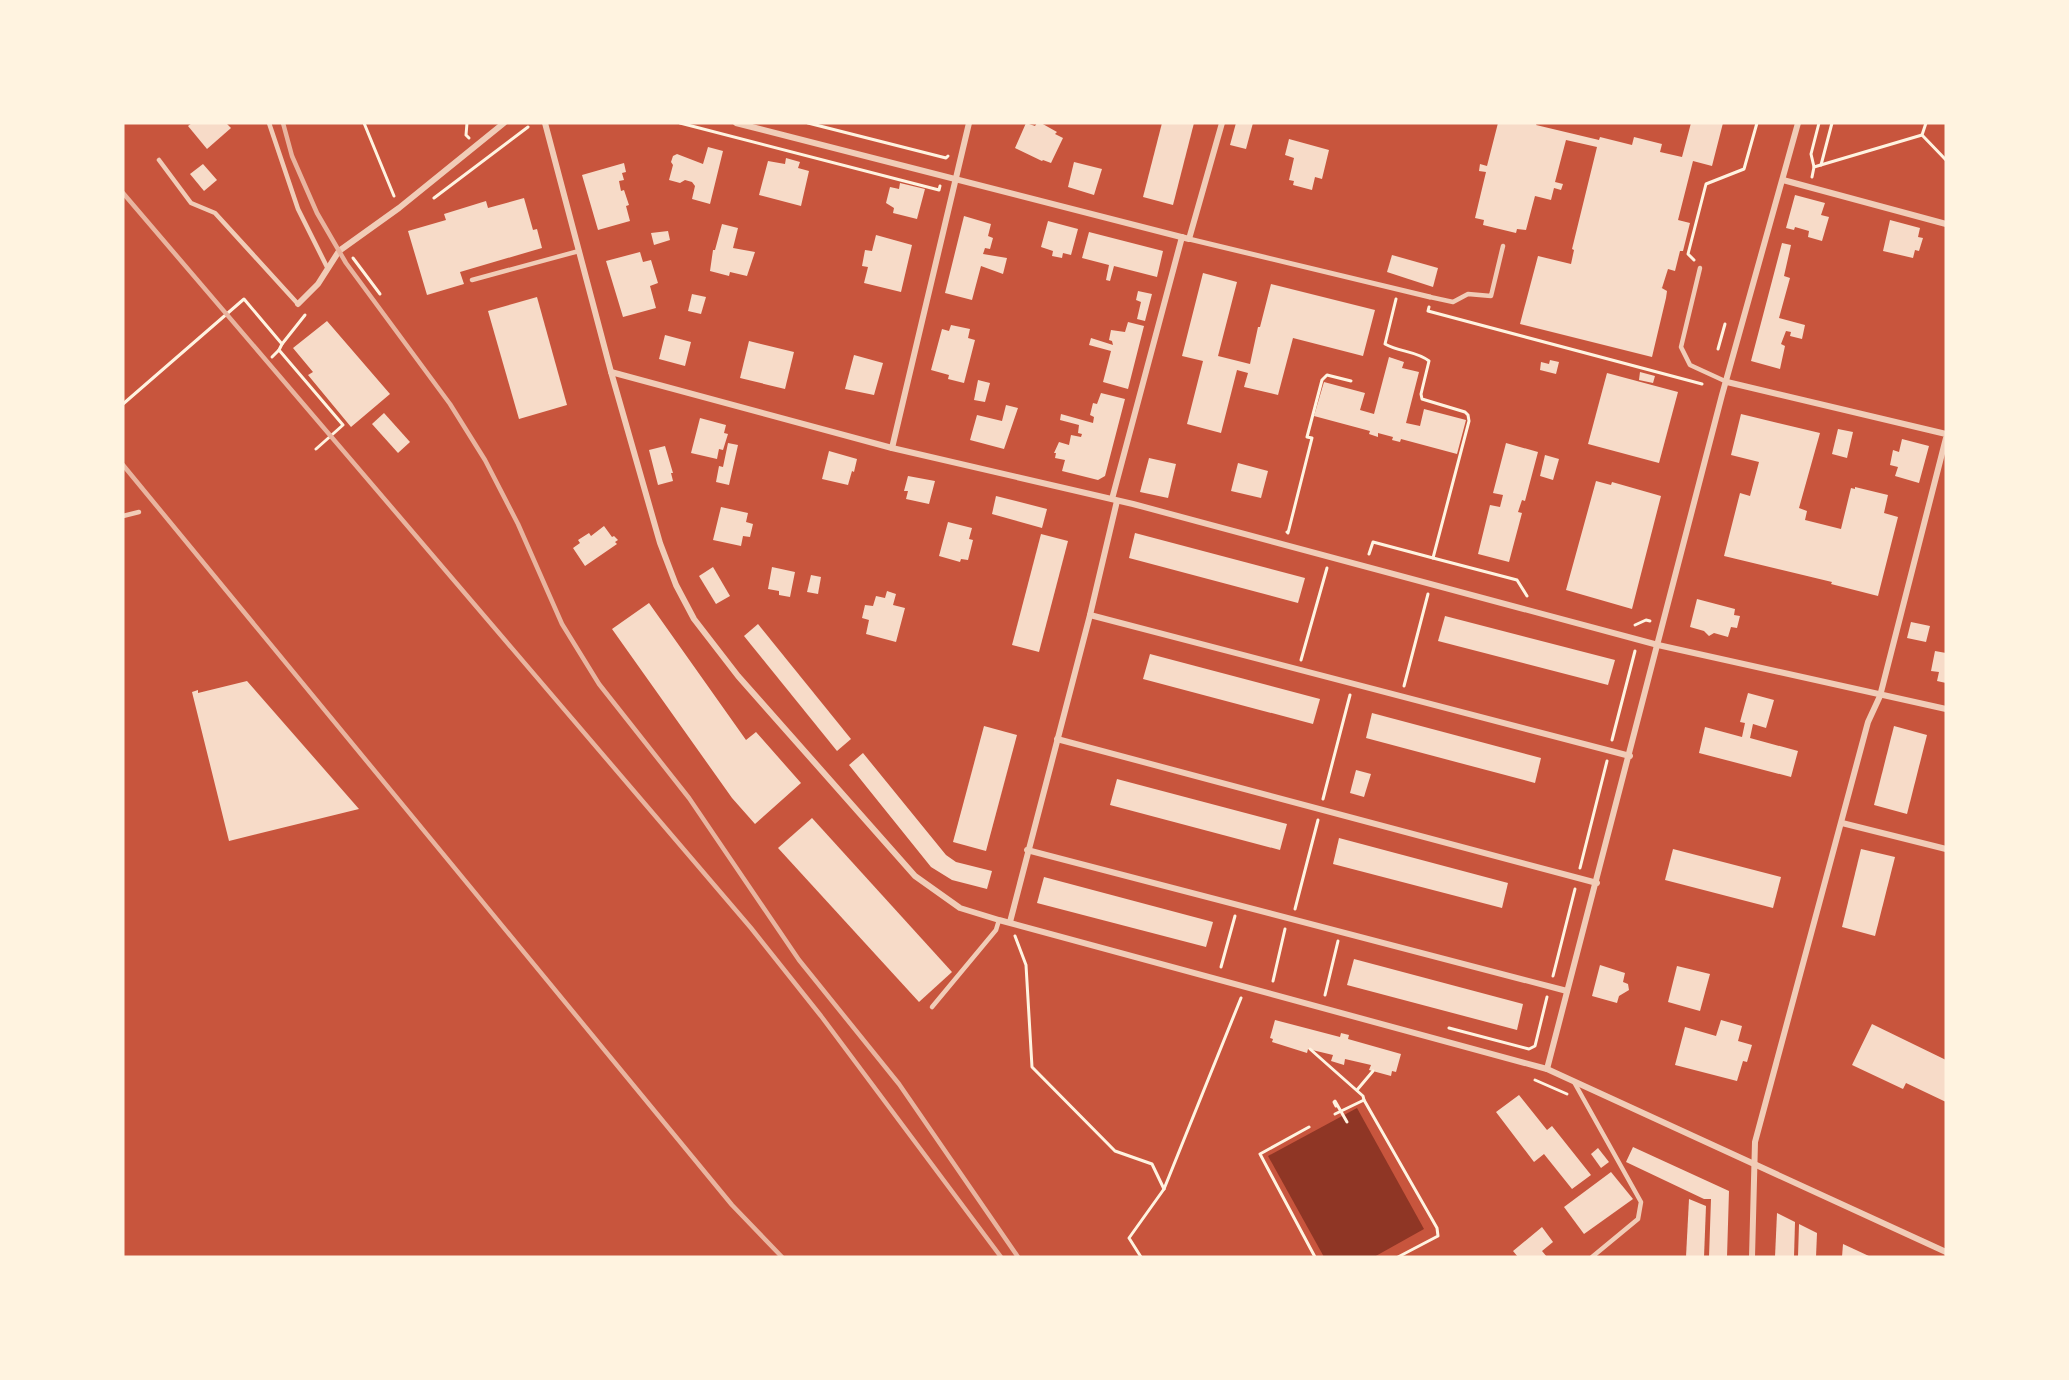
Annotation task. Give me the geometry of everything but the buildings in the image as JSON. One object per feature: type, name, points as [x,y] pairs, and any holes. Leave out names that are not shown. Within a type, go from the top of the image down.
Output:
[{"type":"street","points":[[298,304],[318,284],[339,251],[399,208],[504,123]]},
{"type":"street","points":[[545,123],[611,372],[660,543],[676,585],[694,619],[738,676],[915,876],[960,908],[999,920],[1547,1069],[1754,1166],[1946,1252]]},
{"type":"street","points":[[736,123],[1186,238],[1430,297]]},
{"type":"street","points":[[892,448],[969,123]]},
{"type":"street","points":[[1010,922],[1090,615],[1115,500],[1186,238],[1222,123]]},
{"type":"street","points":[[1547,1069],[1727,381],[1798,123]]},
{"type":"street","points":[[1783,180],[1946,224]]},
{"type":"street","points":[[611,372],[892,448],[1115,500],[1637,640],[1946,709]]},
{"type":"street","points":[[1727,381],[1946,436],[1880,696],[1868,722],[1755,1142],[1752,1257]]},
{"type":"street","points":[[1090,615],[1630,756]]},
{"type":"street","points":[[1056,739],[1597,883]]},
{"type":"street","points":[[1842,823],[1946,849]]},
{"type":"street","points":[[1027,850],[1567,991]]},
{"type":"lane","points":[[269,123],[298,209],[327,267]]},
{"type":"lane","points":[[159,160],[191,203],[215,213],[298,304]]},
{"type":"lane","points":[[1430,297],[1453,303],[1468,294],[1491,296],[1503,246]]},
{"type":"lane","points":[[472,280],[579,250]]},
{"type":"lane","points":[[1700,268],[1682,346],[1690,365],[1727,381]]},
{"type":"lane","points":[[123,516],[139,512]]},
{"type":"lane","points":[[932,1007],[996,930],[999,920]]},
{"type":"lane","points":[[1574,1082],[1641,1202],[1638,1219],[1592,1257]]},
{"type":"path","points":[[364,123],[399,208]]},
{"type":"path","points":[[808,123],[946,158],[949,156]]},
{"type":"path","points":[[1700,268],[1688,254],[1706,184],[1744,169],[1757,123]]},
{"type":"path","points":[[1809,186],[1814,167],[1811,154],[1819,123]]},
{"type":"path","points":[[1821,165],[1832,123]]},
{"type":"path","points":[[1922,135],[1926,123]]},
{"type":"path","points":[[427,203],[528,127]]},
{"type":"path","points":[[1814,167],[1922,135]]},
{"type":"path","points":[[1922,135],[1946,160]]},
{"type":"path","points":[[346,263],[353,258],[380,294]]},
{"type":"path","points":[[1430,297],[1428,311],[1706,386],[1727,381]]},
{"type":"path","points":[[123,404],[244,299],[282,344]]},
{"type":"path","points":[[272,357],[307,312],[298,304]]},
{"type":"path","points":[[1393,309],[1385,344],[1423,356],[1429,361],[1421,394],[1422,399],[1465,412],[1469,421],[1433,558]]},
{"type":"path","points":[[1718,349],[1725,324]]},
{"type":"path","points":[[279,350],[343,425],[316,449]]},
{"type":"path","points":[[1293,515],[1312,438],[1307,437],[1322,380],[1327,375],[1351,381]]},
{"type":"path","points":[[1369,554],[1373,542],[1517,580],[1527,597]]},
{"type":"path","points":[[1298,669],[1330,558]]},
{"type":"path","points":[[1401,696],[1431,585]]},
{"type":"path","points":[[1625,622],[1636,625],[1646,620],[1663,625]]},
{"type":"path","points":[[1440,1026],[1529,1049],[1535,1046],[1610,751],[1637,640],[1639,623]]},
{"type":"path","points":[[1296,903],[1353,684]]},
{"type":"path","points":[[1210,964],[1221,967],[1238,906]]},
{"type":"path","points":[[1263,978],[1273,981],[1288,919]]},
{"type":"path","points":[[1332,997],[1325,995],[1341,932]]},
{"type":"path","points":[[1014,935],[1026,965],[1032,1067],[1114,1151],[1152,1164],[1164,1188]]},
{"type":"path","points":[[1141,1257],[1129,1238],[1164,1188],[1240,998]]},
{"type":"path","points":[[1310,1049],[1363,1096],[1437,1228],[1438,1236],[1398,1257]]},
{"type":"path","points":[[1336,1071],[1338,1063]]},
{"type":"path","points":[[1357,1090],[1373,1071]]},
{"type":"path","points":[[1335,1114],[1364,1100]]},
{"type":"path","points":[[1336,1106],[1335,1101],[1347,1122]]},
{"type":"path","points":[[1309,1127],[1260,1154],[1315,1257]]},
{"type":"shaded area","points":[[1357,1108],[1424,1229],[1374,1257],[1324,1257],[1268,1156]]},
{"type":"railway","points":[[283,123],[292,156],[317,213],[346,263],[450,404],[485,460],[518,524],[562,624],[599,684],[689,798],[799,960],[899,1084],[1018,1257]]},
{"type":"railway","points":[[123,193],[751,928],[821,1016],[1001,1257]]},
{"type":"railway","points":[[123,465],[732,1205],[782,1257]]}]
